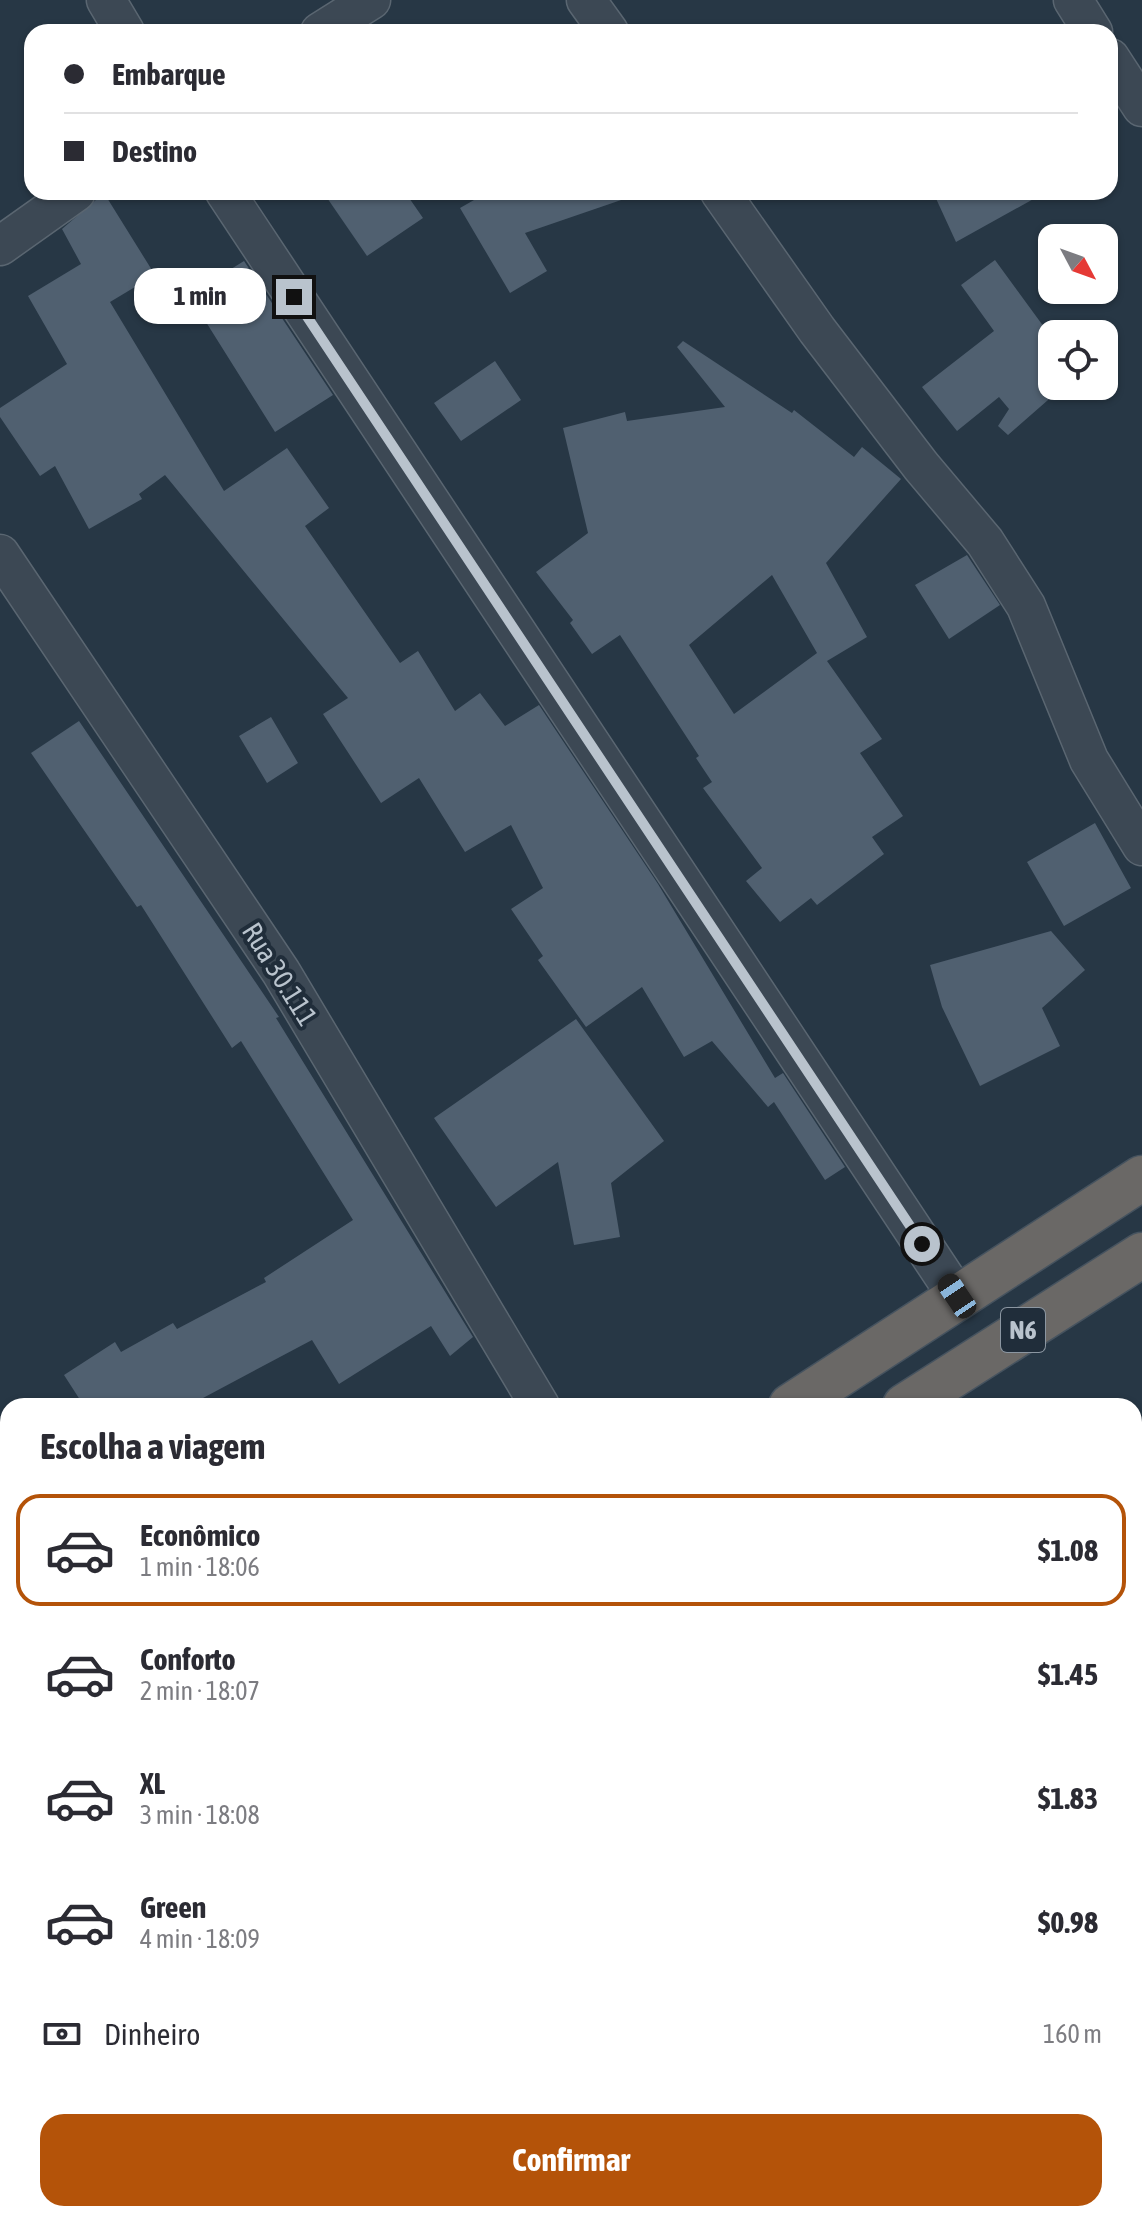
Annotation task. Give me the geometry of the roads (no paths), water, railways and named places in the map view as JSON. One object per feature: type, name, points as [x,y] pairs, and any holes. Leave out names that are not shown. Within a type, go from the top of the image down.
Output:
[{"type":"highway","name":"N6","points":[[803,1398],[1142,1178]]},
{"type":"highway","name":"N6","points":[[918,1398],[1142,1255]]},
{"type":"street","points":[[106,0],[120,24]]},
{"type":"street","points":[[333,24],[371,0]]},
{"type":"street","points":[[586,0],[603,24]]},
{"type":"street","points":[[1073,0],[1088,24]]},
{"type":"street","points":[[1118,70],[1142,107]]},
{"type":"street","points":[[0,246],[65,200]]},
{"type":"street","points":[[230,200],[957,1296]]},
{"type":"street","points":[[726,200],[817,330],[921,466],[985,542],[1026,606],[1089,760],[1142,846]]},
{"type":"street","name":"Rua 30.111","points":[[0,554],[281,972],[535,1398]]}]
